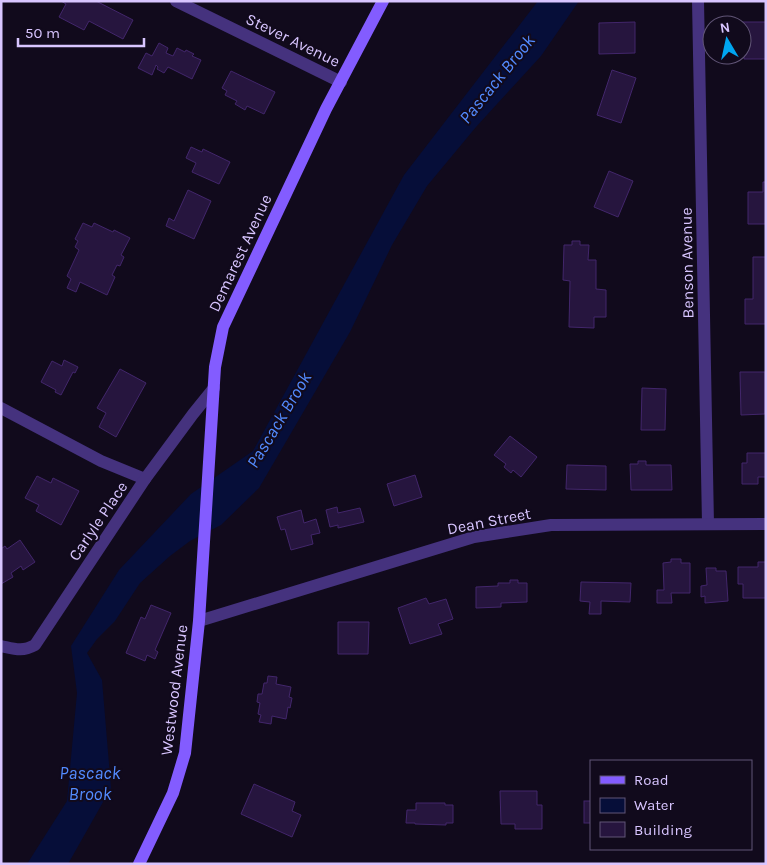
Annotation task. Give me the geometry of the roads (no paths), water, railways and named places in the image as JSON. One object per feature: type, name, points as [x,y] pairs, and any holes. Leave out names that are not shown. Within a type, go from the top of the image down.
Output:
[{"type":"street","name":"Stever Avenue","points":[[176,1],[341,82]]},
{"type":"street","name":"Demarest Avenue","points":[[204,541],[215,367],[223,327],[326,109],[382,1]]},
{"type":"street","name":"Benson Avenue","points":[[698,1],[708,524]]},
{"type":"street","name":"Carlyle Place","points":[[1,646],[28,650],[35,646],[146,479],[214,388]]},
{"type":"street","points":[[1,408],[101,462],[146,479]]},
{"type":"street","name":"Dean Street","points":[[199,622],[474,536],[552,526],[766,524]]},
{"type":"street","name":"Westwood Avenue","points":[[139,864],[173,793],[185,753],[199,622],[204,541]]},
{"type":"water","name":"Pascack Brook","points":[[538,1],[579,1],[541,56],[476,127],[427,186],[392,245],[350,332],[259,488],[221,525],[190,541],[140,583],[115,621],[97,639],[87,653],[102,680],[111,788],[68,864],[27,864],[67,801],[77,693],[71,646],[119,570],[191,494],[253,451],[404,175]]}]
